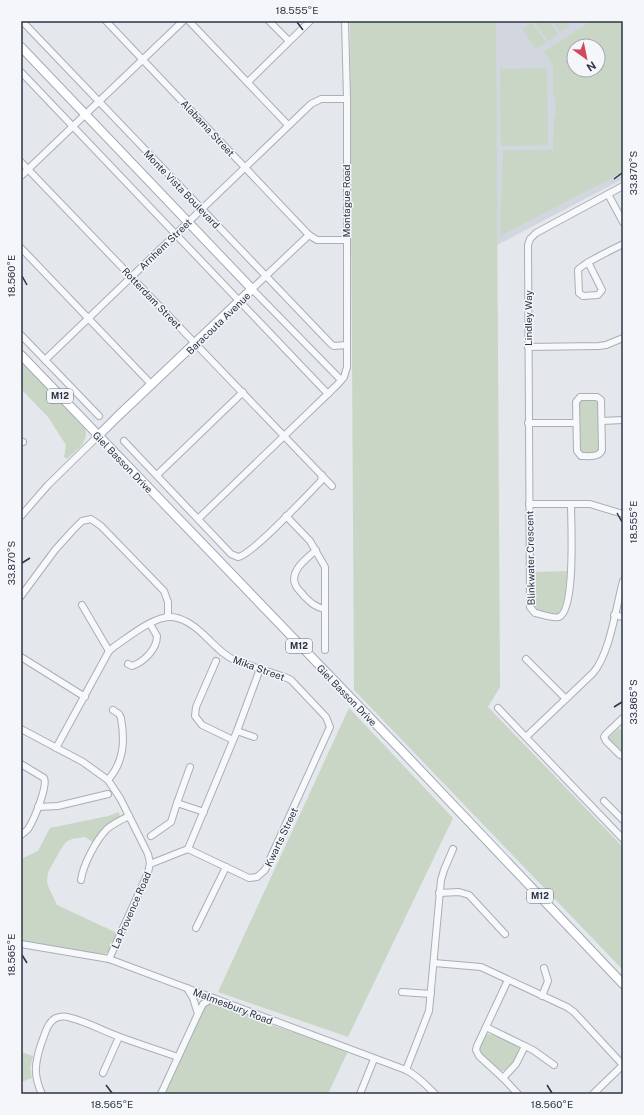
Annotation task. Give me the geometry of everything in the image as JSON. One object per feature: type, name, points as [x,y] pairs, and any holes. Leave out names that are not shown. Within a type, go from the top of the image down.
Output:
[{"type":"main road","name":"Monte Vista Boulevard","points":[[21,47],[252,289]]},
{"type":"main road","name":"Baracouta Avenue","points":[[98,436],[252,289]]},
{"type":"main road","name":"Giel Basson Drive","points":[[21,355],[406,755],[623,984]]},
{"type":"street","name":"Monte Vista Boulevard","points":[[22,21],[331,344],[334,346],[346,345]]},
{"type":"street","name":"Alabama Street","points":[[106,21],[309,235]]},
{"type":"street","points":[[21,176],[183,21]]},
{"type":"street","points":[[189,21],[288,125]]},
{"type":"street","points":[[269,21],[288,41]]},
{"type":"street","points":[[248,82],[310,21]]},
{"type":"street","name":"Montague Road","points":[[341,380],[346,370],[345,21]]},
{"type":"street","points":[[21,72],[328,394]]},
{"type":"street","name":"Arnhem Street","points":[[45,360],[288,125],[315,101],[321,99],[346,99]]},
{"type":"street","name":"Rotterdam Street","points":[[21,162],[332,486]]},
{"type":"street","name":"Lindley Way","points":[[529,504],[527,248],[530,239],[536,233],[623,186]]},
{"type":"street","points":[[608,194],[623,222]]},
{"type":"street","points":[[309,235],[317,240],[346,240]]},
{"type":"street","name":"Baracouta Avenue","points":[[252,289],[309,235]]},
{"type":"street","points":[[588,262],[602,290],[600,294],[596,296],[583,296],[579,293],[578,270],[581,266],[588,262],[623,244]]},
{"type":"street","points":[[21,248],[152,385]]},
{"type":"street","name":"Monte Vista Boulevard","points":[[252,289],[341,380]]},
{"type":"street","points":[[21,335],[99,416]]},
{"type":"street","points":[[528,347],[599,346],[623,339]]},
{"type":"street","points":[[198,519],[341,380]]},
{"type":"street","points":[[157,476],[243,392]]},
{"type":"street","points":[[580,397],[597,397],[600,399],[602,450],[600,454],[596,456],[582,456],[578,453],[576,423],[576,402],[580,397]]},
{"type":"street","points":[[602,421],[623,420]]},
{"type":"street","points":[[528,423],[576,423]]},
{"type":"street","points":[[21,516],[48,485],[98,436]]},
{"type":"street","points":[[124,441],[231,554],[238,558],[244,555],[286,516],[321,481],[322,475]]},
{"type":"street","points":[[529,504],[571,504],[597,506],[623,514]]},
{"type":"street","name":"Blinkwater Crescent","points":[[529,504],[530,607],[535,613],[556,617],[564,613],[571,582],[571,504]]},
{"type":"street","points":[[286,516],[310,541],[325,567],[325,650]]},
{"type":"street","points":[[21,596],[55,550],[73,530],[82,521],[91,519],[101,526],[164,591],[168,602],[168,617],[150,624],[115,646],[110,651],[56,748]]},
{"type":"street","points":[[316,550],[298,567],[295,582],[298,590],[313,605],[325,609]]},
{"type":"street","points":[[526,737],[593,673],[600,663],[605,652],[623,581]]},
{"type":"street","points":[[82,605],[110,651]]},
{"type":"street","points":[[614,615],[623,617]]},
{"type":"street","name":"Mika Street","points":[[168,617],[180,619],[198,629],[218,650],[229,658],[291,680],[326,717],[330,724]]},
{"type":"street","points":[[128,664],[132,666],[142,661],[155,644],[157,636],[150,624]]},
{"type":"street","points":[[21,657],[85,697]]},
{"type":"street","points":[[526,659],[566,699]]},
{"type":"street","points":[[216,661],[196,707],[195,716],[202,725],[233,740]]},
{"type":"street","points":[[150,864],[188,849],[237,731],[260,669]]},
{"type":"street","points":[[498,708],[623,839]]},
{"type":"street","points":[[108,780],[112,775],[123,750],[121,718],[119,714],[113,710]]},
{"type":"street","points":[[622,722],[604,737],[606,741],[620,755],[623,756]]},
{"type":"street","name":"Kwarts Street","points":[[188,849],[249,878],[257,877],[264,872],[328,733],[330,724]]},
{"type":"street","name":"La Provence Road","points":[[21,730],[83,762],[108,780],[114,787],[148,854],[150,864],[148,873],[109,959]]},
{"type":"street","points":[[237,731],[254,737]]},
{"type":"street","points":[[21,764],[41,775],[46,780],[38,807],[29,828],[21,835]]},
{"type":"street","points":[[151,836],[171,822],[190,767]]},
{"type":"street","points":[[38,807],[58,806],[108,794]]},
{"type":"street","points":[[604,801],[623,820]]},
{"type":"street","points":[[177,803],[204,812]]},
{"type":"street","points":[[81,880],[82,872],[102,835],[111,826],[129,816]]},
{"type":"street","points":[[406,1070],[428,1015],[434,963],[439,893],[444,870],[453,849]]},
{"type":"street","points":[[196,928],[226,867]]},
{"type":"street","points":[[439,893],[459,892],[469,895],[505,934]]},
{"type":"street","name":"Malmesbury Road","points":[[21,944],[109,959],[406,1070],[421,1080],[435,1094]]},
{"type":"street","points":[[434,963],[481,967],[574,1012],[623,1065],[593,1094]]},
{"type":"street","points":[[542,996],[548,981],[544,968]]},
{"type":"street","points":[[508,980],[476,1050],[479,1056],[518,1094]]},
{"type":"street","points":[[187,988],[193,998],[198,1014]]},
{"type":"street","points":[[402,992],[431,994]]},
{"type":"street","points":[[161,1094],[203,1004],[213,998]]},
{"type":"street","points":[[42,1094],[38,1085],[35,1068],[36,1060],[48,1026],[53,1019],[62,1016],[91,1024],[118,1037],[178,1057]]},
{"type":"street","points":[[486,1027],[525,1046],[554,1065]]},
{"type":"street","points":[[103,1073],[118,1037]]},
{"type":"street","points":[[503,1078],[516,1064],[525,1046]]},
{"type":"street","points":[[360,1094],[374,1058]]},
{"type":"shaded area","points":[[494,21],[623,21],[623,179],[497,245]]},
{"type":"green space","points":[[350,21],[496,21],[500,687],[488,707],[623,847],[623,970],[354,690]]},
{"type":"green space","points":[[534,21],[549,21],[558,34],[548,41]]},
{"type":"green space","points":[[552,21],[567,21],[570,26],[560,32]]},
{"type":"green space","points":[[591,21],[623,21],[623,172],[500,236],[503,150],[553,150],[554,118],[556,118],[555,96],[553,96],[553,65],[544,52]]},
{"type":"green space","points":[[532,22],[546,42],[536,49],[522,29]]},
{"type":"green space","points":[[547,68],[548,145],[501,146],[500,69]]},
{"type":"green space","points":[[21,361],[85,429],[86,434],[84,442],[67,459],[64,457],[66,445],[48,417],[21,389]]},
{"type":"green space","points":[[596,399],[599,401],[600,449],[597,454],[583,454],[580,453],[579,401]]},
{"type":"green space","points":[[569,571],[569,582],[562,612],[556,615],[533,609],[532,572]]},
{"type":"green space","points":[[349,708],[453,818],[348,1037],[218,992]]},
{"type":"green space","points":[[619,728],[623,732],[622,752],[608,738]]},
{"type":"green space","points":[[119,812],[120,817],[113,821],[94,843],[85,837],[72,839],[66,842],[48,872],[47,881],[57,905],[117,933],[108,952],[103,955],[21,941],[21,859],[38,851],[50,828],[108,816]]},
{"type":"green space","points":[[211,1003],[218,1003],[265,1020],[266,1023],[292,1032],[295,1031],[348,1051],[328,1094],[164,1094],[204,1007]]},
{"type":"green space","points":[[488,1034],[497,1035],[518,1046],[519,1050],[517,1058],[508,1068],[500,1071],[482,1055],[479,1050],[484,1037]]},
{"type":"green space","points":[[21,1052],[33,1056],[30,1068],[32,1078],[21,1082]]}]
